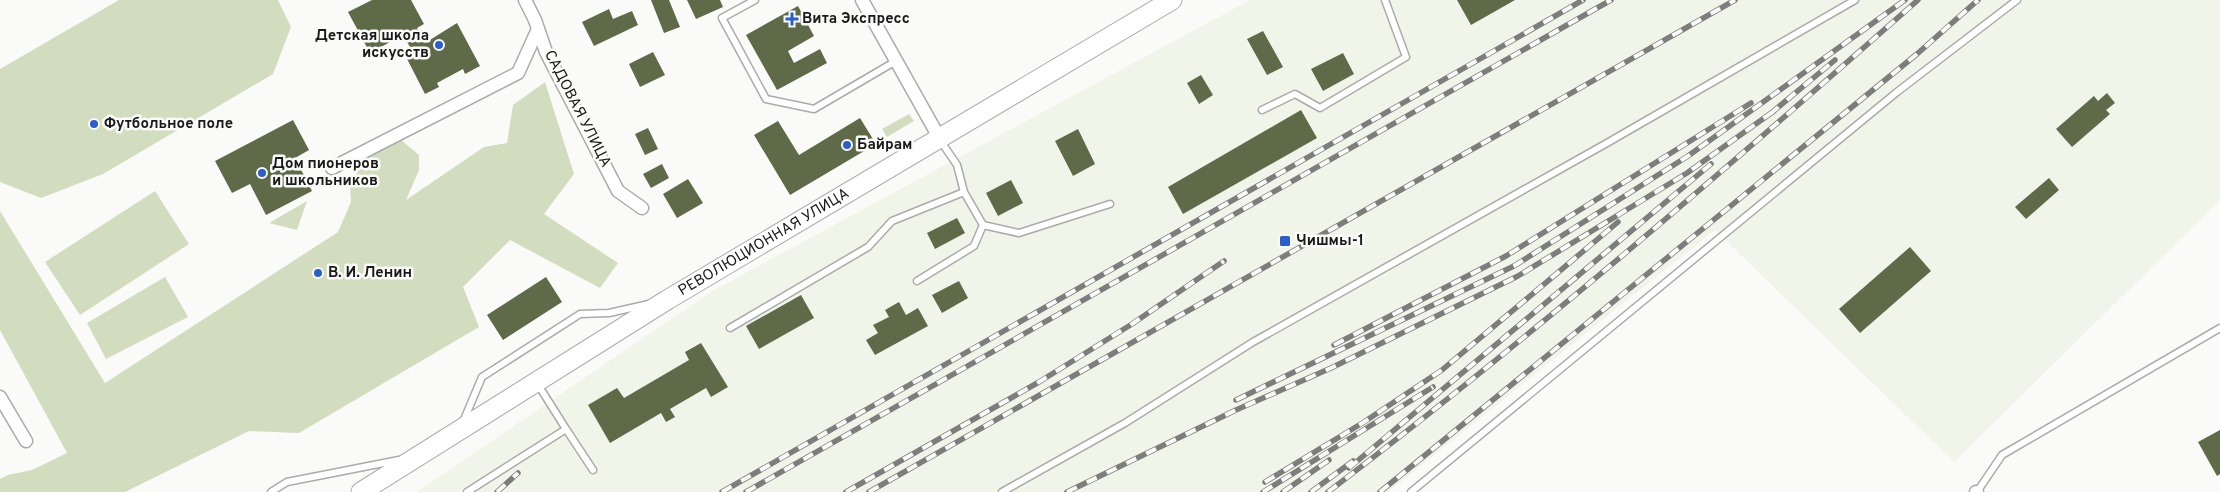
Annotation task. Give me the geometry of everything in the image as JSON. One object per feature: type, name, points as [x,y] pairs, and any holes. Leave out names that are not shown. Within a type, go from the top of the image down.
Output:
[{"type":"main road","name":"РЕВОЛЮЦИОННАЯ УЛИЦА","points":[[361,492],[667,300],[1172,0]]},
{"type":"street","name":"САДОВАЯ УЛИЦА","points":[[526,0],[546,52],[618,191],[642,208]]},
{"type":"street","points":[[862,0],[940,139]]},
{"type":"street","points":[[332,168],[518,73],[538,29]]},
{"type":"street","points":[[0,397],[26,441]]},
{"type":"lane","points":[[756,0],[722,18],[766,99],[814,109],[896,61]]},
{"type":"lane","points":[[1262,110],[1295,94],[1320,108],[1406,57],[1385,0]]},
{"type":"lane","points":[[1002,492],[1125,423],[1253,342],[1607,143],[1856,0]]},
{"type":"lane","points":[[1411,492],[1897,92],[2017,0]]},
{"type":"lane","points":[[940,139],[956,165],[964,192],[983,225],[1019,233],[1110,204]]},
{"type":"lane","points":[[730,328],[868,247],[892,221],[964,192]]},
{"type":"lane","points":[[916,282],[974,246],[983,225]]},
{"type":"lane","points":[[459,431],[482,377],[580,314],[609,313],[667,300]]},
{"type":"lane","points":[[1977,492],[2002,455],[2220,328]]},
{"type":"lane","points":[[536,382],[593,470]]},
{"type":"lane","points":[[467,492],[566,429]]},
{"type":"lane","points":[[271,492],[287,482],[418,457]]},
{"type":"shaded area","points":[[1250,0],[2220,0],[2220,200],[1954,462],[1715,230],[1388,492],[417,492],[714,290]]},
{"type":"green space","name":"Футбольное поле","points":[[119,0],[278,0],[291,27],[273,74],[103,174],[41,198],[0,182],[0,69]]},
{"type":"green space","points":[[545,82],[574,174],[544,214],[618,263],[600,288],[510,240],[463,287],[479,327],[299,433],[249,431],[125,492],[0,492],[0,479],[8,475],[32,470],[67,453],[0,330],[0,211],[105,383],[338,232],[351,202],[350,184],[361,167],[377,149],[400,139],[419,155],[419,170],[406,200],[484,147],[507,143],[513,105]]},
{"type":"green space","points":[[909,114],[914,121],[887,137],[882,129]]},
{"type":"green space","points":[[155,191],[189,244],[80,315],[45,262]]},
{"type":"green space","points":[[307,201],[297,230],[269,223]]},
{"type":"green space","points":[[165,277],[188,317],[106,359],[87,323]]},
{"type":"building","name":"Детская школа искусств","points":[[372,0],[411,0],[424,24],[417,28],[425,43],[457,23],[480,66],[465,74],[463,69],[437,83],[439,87],[425,94],[403,51],[410,47],[403,35],[370,53],[348,12]]},
{"type":"building","points":[[651,0],[669,0],[680,27],[664,33]]},
{"type":"building","points":[[687,0],[720,0],[723,7],[696,19]]},
{"type":"building","points":[[1457,0],[1515,0],[1471,25]]},
{"type":"building","points":[[798,6],[814,36],[788,51],[794,63],[820,49],[827,63],[777,90],[746,35]]},
{"type":"building","points":[[609,9],[613,19],[632,11],[638,25],[594,46],[582,22]]},
{"type":"building","points":[[1263,31],[1283,67],[1267,75],[1247,39]]},
{"type":"building","points":[[653,52],[665,75],[640,87],[629,64]]},
{"type":"building","points":[[1343,53],[1354,74],[1323,91],[1311,69]]},
{"type":"building","points":[[1201,75],[1213,95],[1199,104],[1187,83]]},
{"type":"building","points":[[2107,93],[2115,103],[2106,110],[2110,114],[2072,147],[2056,129],[2094,96],[2098,101]]},
{"type":"building","points":[[1301,110],[1317,138],[1183,214],[1168,187]]},
{"type":"building","points":[[860,118],[876,144],[790,195],[754,135],[778,121],[799,155]]},
{"type":"building","name":"Дом пионеров и школьников","points":[[293,120],[309,150],[295,158],[312,191],[266,215],[250,184],[232,193],[215,161]]},
{"type":"building","points":[[648,128],[658,149],[645,155],[635,134]]},
{"type":"building","points":[[1078,129],[1095,164],[1073,176],[1055,141]]},
{"type":"building","points":[[662,164],[669,178],[651,188],[643,174]]},
{"type":"building","points":[[2049,178],[2059,190],[2026,219],[2015,207]]},
{"type":"building","points":[[688,179],[703,203],[677,218],[663,194]]},
{"type":"building","points":[[1011,180],[1023,203],[998,216],[986,193]]},
{"type":"building","points":[[957,218],[965,233],[935,249],[927,233]]},
{"type":"building","points":[[1910,247],[1931,271],[1860,333],[1839,309]]},
{"type":"building","points":[[546,277],[562,302],[503,340],[487,315]]},
{"type":"building","points":[[959,281],[968,298],[942,313],[932,295]]},
{"type":"building","points":[[801,295],[814,318],[759,349],[746,326]]},
{"type":"building","points":[[899,302],[906,315],[918,308],[928,326],[875,355],[866,340],[878,333],[873,325],[889,317],[885,310]]},
{"type":"building","points":[[701,343],[728,387],[711,397],[706,388],[670,409],[675,417],[666,422],[661,413],[610,443],[588,405],[617,388],[624,398],[689,360],[685,352]]},
{"type":"building","points":[[2220,430],[2220,474],[2217,476],[2198,442]]},
{"type":"railway","points":[[722,492],[1583,0]]},
{"type":"railway","points":[[746,492],[1611,0]]},
{"type":"railway","points":[[869,492],[1735,0]]},
{"type":"railway","points":[[1236,400],[1514,266],[1688,156],[1905,0]]},
{"type":"railway","points":[[1328,492],[1554,313],[1774,126],[1918,0]]},
{"type":"railway","points":[[1380,492],[1917,54],[1978,0]]},
{"type":"railway","points":[[1770,114],[1835,60]]},
{"type":"railway","points":[[1334,345],[1506,256],[1751,103]]},
{"type":"railway","points":[[1067,492],[1236,410],[1331,368],[1518,276],[1687,173],[1774,111]]},
{"type":"railway","points":[[1349,468],[1711,164]]},
{"type":"railway","points":[[1265,482],[1364,422],[1442,370],[1618,222]]},
{"type":"railway","points":[[846,492],[1039,382],[1132,324],[1224,261]]},
{"type":"railway","points":[[1263,492],[1433,387]]},
{"type":"railway","points":[[1283,492],[1329,460]]},
{"type":"railway","points":[[1311,492],[1353,461]]},
{"type":"railway","points":[[497,492],[518,473]]},
{"type":"place","name":"Вита Экспресс","points":[[792,19]]},
{"type":"place","name":"Детская школа искусств","points":[[439,45]]},
{"type":"place","name":"Футбольное поле","points":[[94,124]]},
{"type":"place","name":"Байрам","points":[[847,145]]},
{"type":"place","name":"Дом пионеров и школьников","points":[[262,173]]},
{"type":"place","name":"Чишмы-1","points":[[1285,241]]},
{"type":"place","name":"В. И. Ленин","points":[[318,273]]}]
